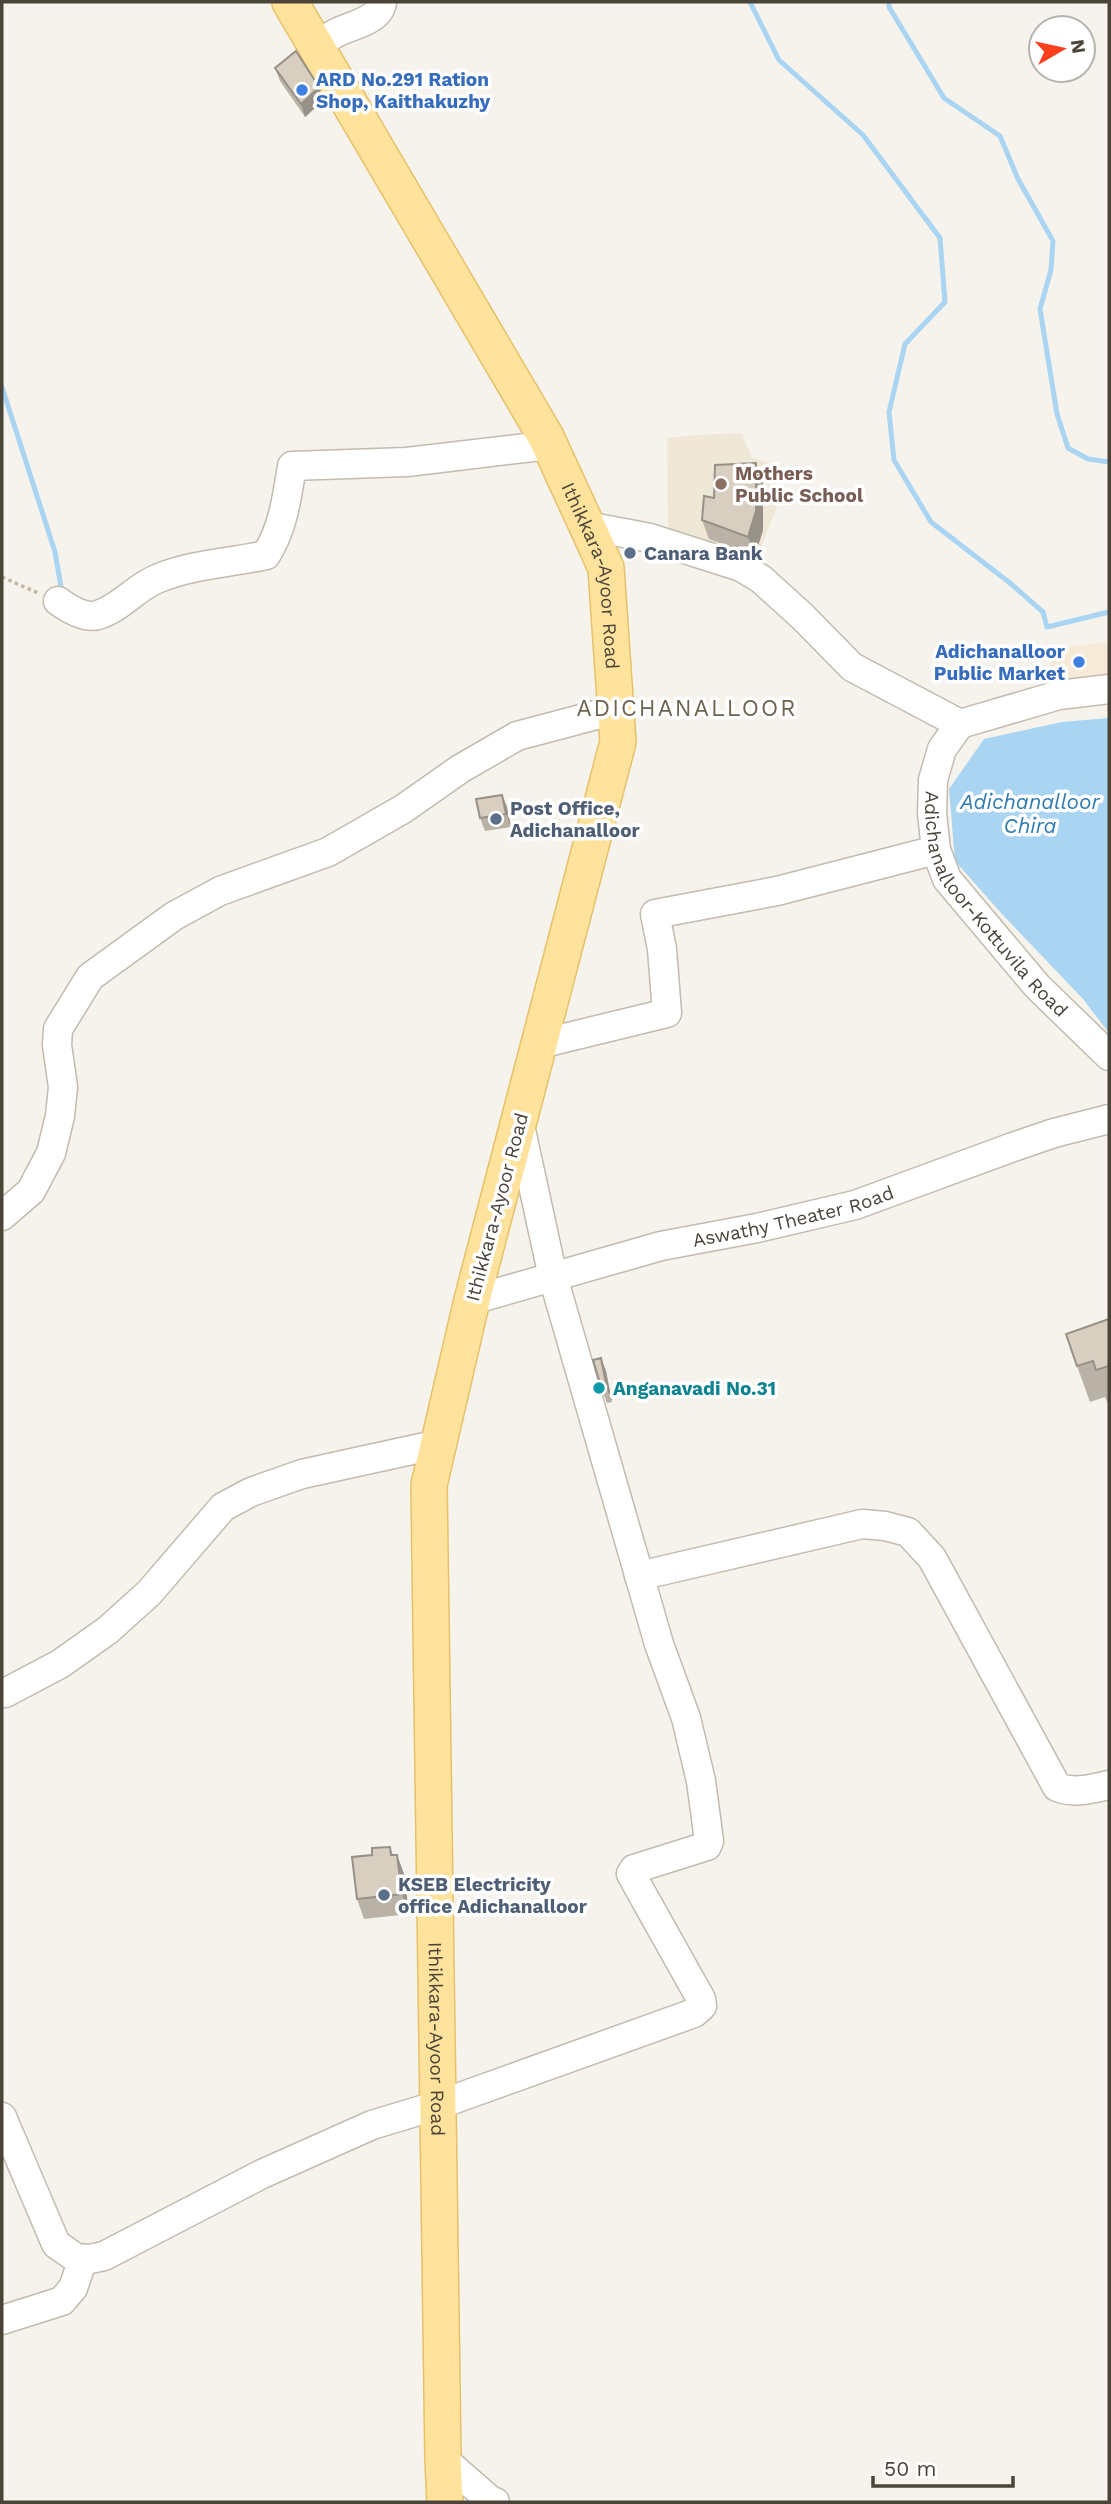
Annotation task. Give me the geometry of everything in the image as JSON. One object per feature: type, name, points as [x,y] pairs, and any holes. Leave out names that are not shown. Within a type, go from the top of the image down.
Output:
[{"type":"main road","name":"Ithikkara-Ayoor Road","points":[[290,2],[550,445],[606,568],[618,742],[472,1300],[429,1485],[445,2502]]},
{"type":"street","points":[[316,46],[371,18],[380,11],[382,2]]},
{"type":"street","points":[[58,601],[72,611],[96,616],[157,578],[200,566],[266,555],[272,547],[286,505],[292,466],[407,462],[550,445]]},
{"type":"street","points":[[587,526],[650,538],[741,567],[761,579],[852,667],[960,724],[1059,695],[1109,689]]},
{"type":"street","points":[[2,1216],[30,1191],[51,1153],[60,1116],[63,1087],[57,1045],[58,1029],[90,977],[174,916],[220,891],[328,852],[404,809],[460,769],[517,736],[615,709]]},
{"type":"street","name":"Adichanalloor-Kottuvila Road","points":[[960,724],[942,749],[933,780],[932,813],[936,850],[947,879],[1037,986],[1109,1056]]},
{"type":"street","points":[[540,1044],[667,1013],[662,948],[655,914],[777,891],[936,850]]},
{"type":"street","name":"Aswathy Theater Road","points":[[472,1300],[661,1246],[757,1228],[855,1205],[1023,1143],[1109,1119]]},
{"type":"street","points":[[2,2117],[57,2244],[76,2258],[104,2256],[262,2174],[372,2125],[438,2105],[694,2013],[702,2006],[701,1999],[631,1874],[634,1868],[706,1846],[709,1840],[701,1781],[686,1718],[659,1644],[553,1277],[519,1121]]},
{"type":"street","points":[[5,1693],[60,1664],[108,1630],[149,1593],[223,1507],[251,1492],[302,1474],[439,1444]]},
{"type":"street","points":[[639,1576],[862,1524],[908,1532],[932,1558],[1057,1787],[1066,1791],[1079,1791],[1109,1785]]},
{"type":"street","points":[[2,2320],[62,2301],[73,2288],[83,2259]]},
{"type":"street","points":[[443,2459],[495,2502]]},
{"type":"path","points":[[2,577],[58,601]]},
{"type":"shaded area","name":"Mothers Public School","points":[[742,433],[752,458],[774,464],[778,504],[753,568],[668,535],[667,438]]},
{"type":"shaded area","name":"Adichanalloor Public Market","points":[[1109,642],[1109,674],[1052,683],[1048,649]]},
{"type":"water","name":"Adichanalloor Chira","points":[[1109,718],[1109,1033],[1083,999],[955,861],[949,789],[984,739],[1062,722]]},
{"type":"building","name":"ARD No.291 Ration Shop, Kaithakuzhy","points":[[296,51],[319,87],[301,104],[275,68]]},
{"type":"building","points":[[756,463],[756,511],[748,537],[702,520],[704,496],[714,498],[715,465]]},
{"type":"building","points":[[502,795],[506,814],[480,818],[476,799]]},
{"type":"building","points":[[1109,1319],[1109,1366],[1096,1370],[1093,1361],[1077,1366],[1066,1334]]},
{"type":"building","points":[[601,1358],[607,1389],[602,1390],[593,1360]]},
{"type":"building","points":[[390,1847],[391,1855],[397,1855],[402,1894],[357,1899],[352,1857],[372,1855],[372,1848]]},
{"type":"waterway","points":[[750,2],[779,60],[863,135],[940,238],[945,302],[905,344],[889,412],[894,460],[931,522],[1043,612],[1047,627],[1109,612]]},
{"type":"waterway","points":[[889,2],[889,7],[944,98],[1000,136],[1018,179],[1053,241],[1051,270],[1040,309],[1057,414],[1068,448],[1088,459],[1109,462]]},
{"type":"waterway","points":[[2,387],[55,552],[61,587]]},
{"type":"place","name":"ARD No.291 Ration Shop, Kaithakuzhy","points":[[302,90]]},
{"type":"place","name":"Mothers Public School","points":[[721,484]]},
{"type":"place","name":"Canara Bank","points":[[630,553]]},
{"type":"place","name":"Adichanalloor Public Market","points":[[1079,662]]},
{"type":"place","name":"Post Office, Adichanalloor","points":[[496,819]]},
{"type":"place","name":"Anganavadi No.31","points":[[599,1388]]},
{"type":"place","name":"KSEB Electricity office Adichanalloor","points":[[384,1895]]},
{"type":"district","name":"ADICHANALLOOR","points":[[687,708]]}]
